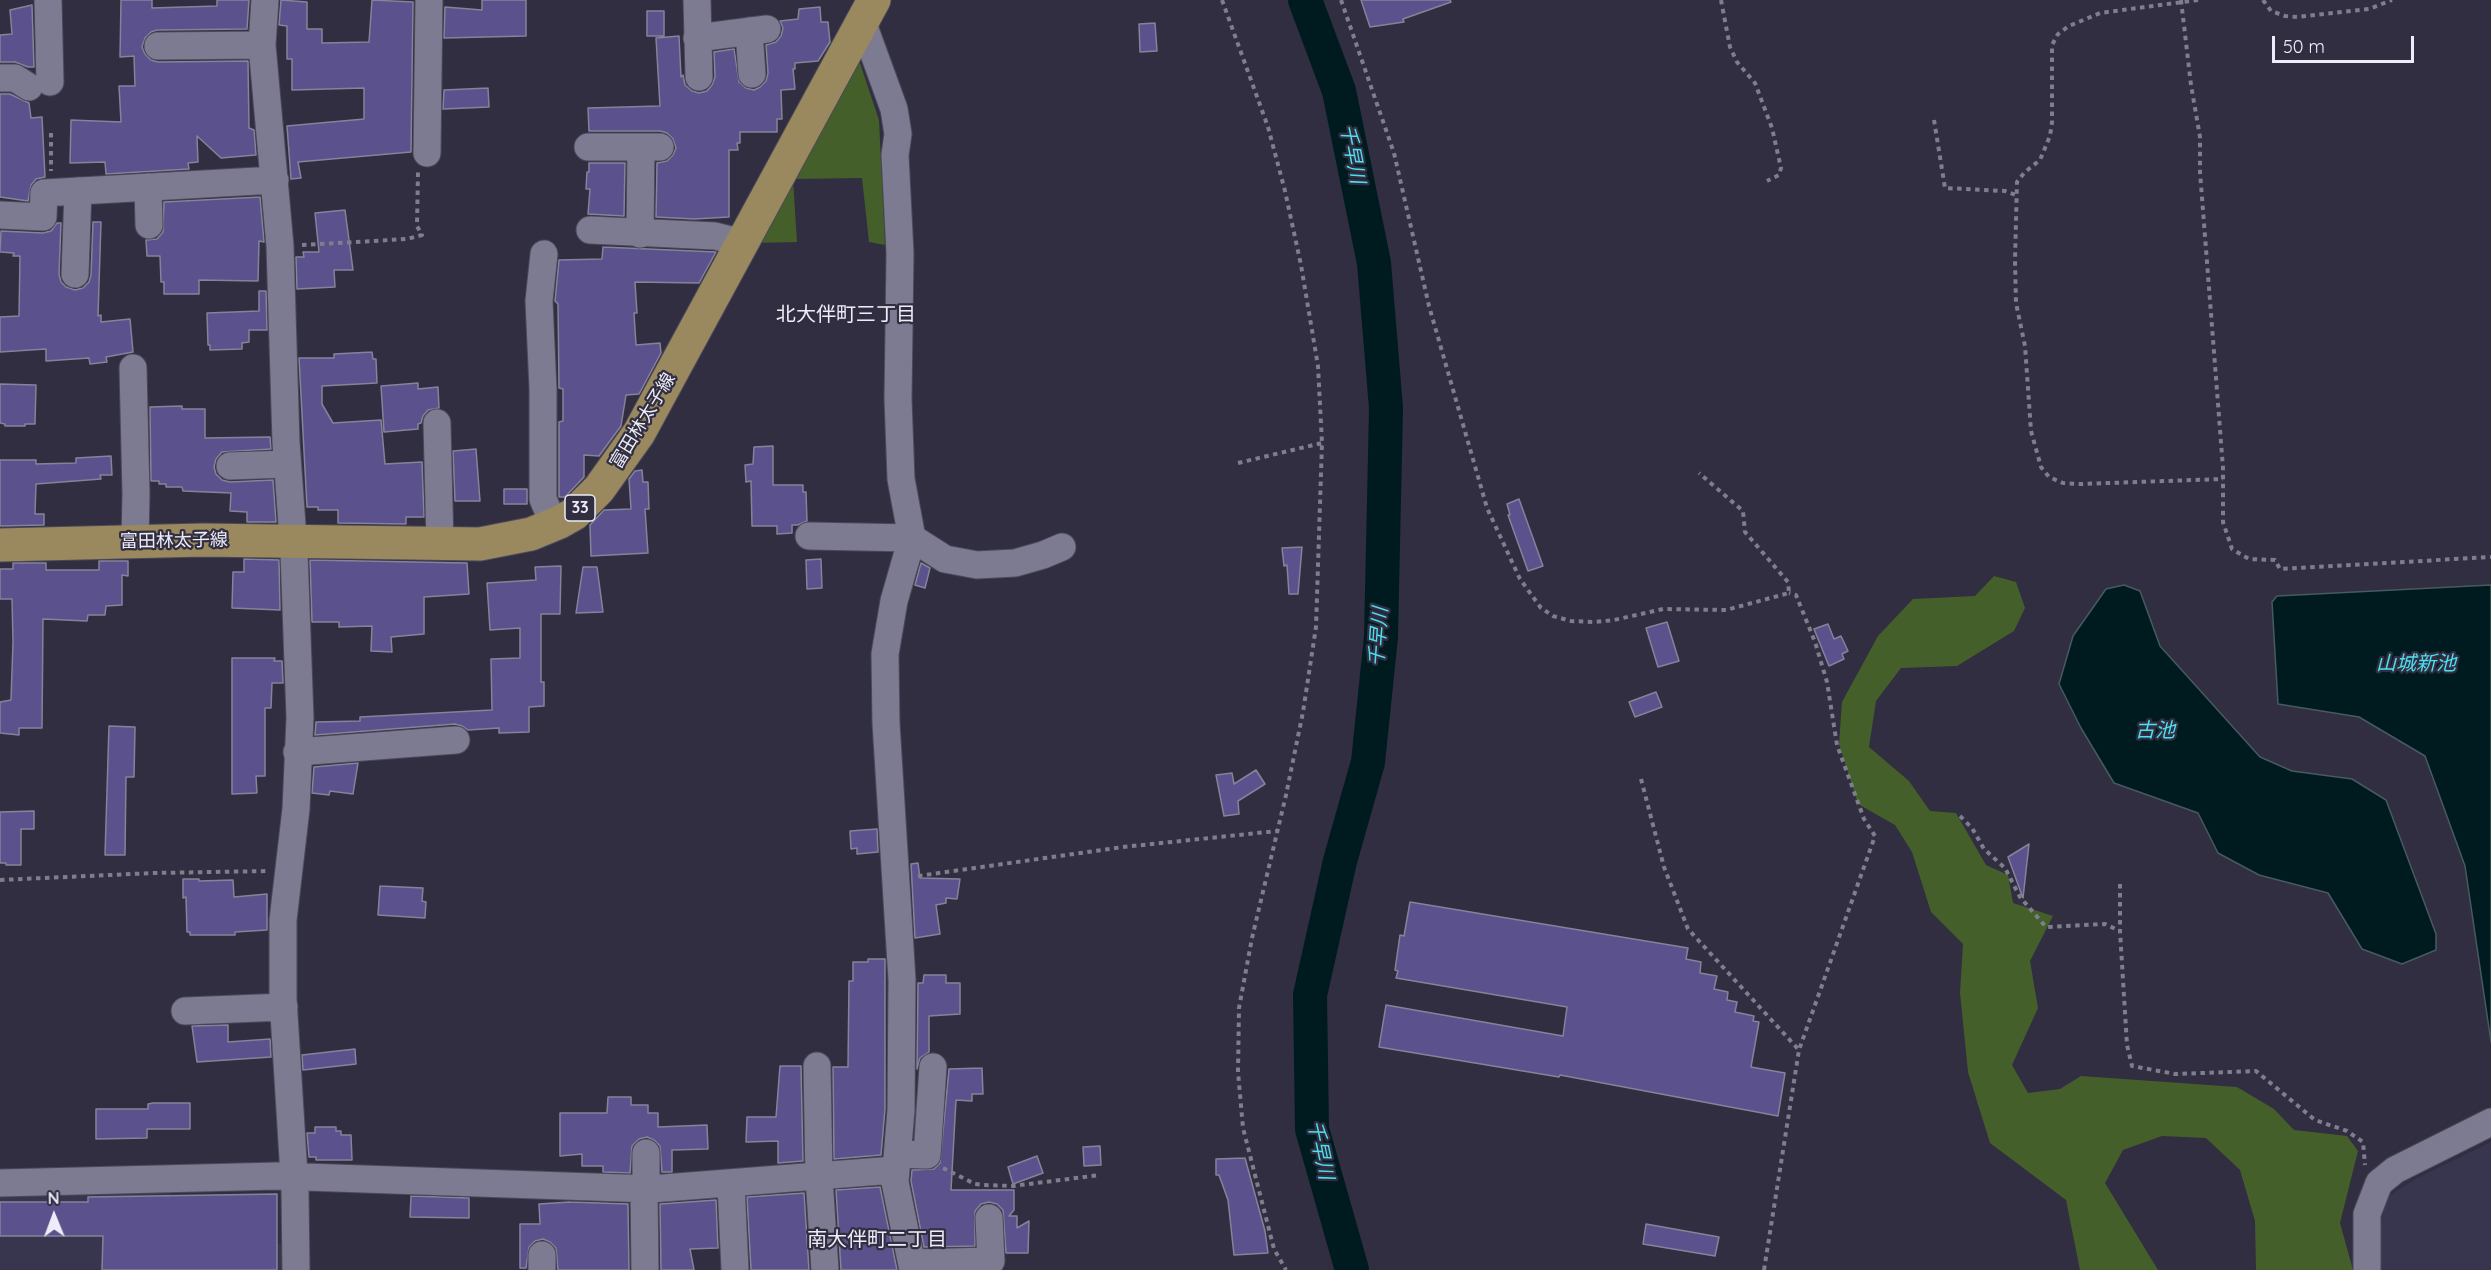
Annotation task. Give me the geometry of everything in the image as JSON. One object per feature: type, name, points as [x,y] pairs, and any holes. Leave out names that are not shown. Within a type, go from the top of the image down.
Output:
[{"type":"main road","name":"富田林太子線","points":[[0,545],[292,540],[440,544],[497,542],[531,534],[573,514],[588,500],[626,453],[868,11]]},
{"type":"street","points":[[0,78],[15,78],[40,84],[48,0]]},
{"type":"street","points":[[265,0],[262,45],[280,246],[287,464],[300,718],[296,809],[283,920],[284,1008],[296,1270]]},
{"type":"street","points":[[423,158],[429,0]]},
{"type":"street","points":[[697,0],[699,77]]},
{"type":"street","points":[[868,11],[897,121],[895,155],[900,254],[898,407],[902,488],[912,538],[894,601],[885,654],[886,749],[902,980],[901,1110],[895,1182],[913,1267],[1000,1261],[989,1218]]},
{"type":"street","points":[[697,38],[758,30],[752,74]]},
{"type":"street","points":[[158,46],[262,45]]},
{"type":"street","points":[[588,147],[651,147],[640,234]]},
{"type":"street","points":[[0,214],[43,218],[44,193],[51,192],[275,180]]},
{"type":"street","points":[[148,186],[149,225]]},
{"type":"street","points":[[75,274],[78,191]]},
{"type":"street","points":[[590,230],[715,236],[742,243]]},
{"type":"street","points":[[544,254],[539,301],[543,389],[543,499],[554,525]]},
{"type":"street","points":[[133,368],[135,541]]},
{"type":"street","points":[[437,423],[440,544]]},
{"type":"street","points":[[230,466],[287,464]]},
{"type":"street","points":[[809,536],[912,538],[945,559],[977,565],[1015,563],[1062,547]]},
{"type":"street","points":[[297,752],[456,740]]},
{"type":"street","points":[[185,1011],[284,1008]]},
{"type":"street","points":[[818,1066],[819,1177],[825,1270]]},
{"type":"street","points":[[0,1183],[293,1177],[645,1189],[819,1177],[927,1155],[933,1067]]},
{"type":"street","points":[[2367,1270],[2367,1214],[2379,1183],[2395,1170],[2491,1122]]},
{"type":"street","points":[[645,1270],[646,1153]]},
{"type":"street","points":[[731,1184],[735,1270]]},
{"type":"path","points":[[1222,0],[1268,127],[1286,191],[1318,366],[1322,443],[1316,627],[1303,712],[1278,831],[1252,938],[1239,1008],[1238,1072],[1243,1128],[1274,1249],[1286,1270]]},
{"type":"path","points":[[1341,0],[1394,153],[1429,306],[1487,508],[1520,579],[1541,608],[1552,616],[1571,621],[1614,620],[1663,609],[1726,610],[1789,593],[1796,595],[1815,642],[1827,682],[1837,746],[1863,819],[1875,836],[1799,1050],[1764,1270]]},
{"type":"path","points":[[1720,0],[1730,46],[1737,62],[1755,83],[1772,128],[1781,168],[1779,175],[1767,181]]},
{"type":"path","points":[[2198,0],[2100,13],[2069,26],[2058,34],[2052,45],[2050,136],[2040,160],[2017,182],[2016,303],[2025,346],[2031,431],[2041,467],[2049,477],[2063,483],[2080,484],[2223,479]]},
{"type":"path","points":[[2263,0],[2271,11],[2297,17],[2369,9],[2392,0]]},
{"type":"path","points":[[2181,1],[2200,137],[2200,172],[2223,479],[2223,522],[2232,549],[2249,560],[2275,560],[2280,569],[2491,557]]},
{"type":"path","points":[[1934,120],[1944,188],[2005,190],[2016,195]]},
{"type":"path","points":[[51,133],[51,192]]},
{"type":"path","points":[[280,246],[407,239],[422,235],[417,226],[423,158]]},
{"type":"path","points":[[1238,463],[1322,443]]},
{"type":"path","points":[[1699,472],[1743,511],[1745,532],[1788,582],[1789,593]]},
{"type":"path","points":[[1641,779],[1664,867],[1688,929],[1799,1050]]},
{"type":"path","points":[[1960,816],[1972,828],[1984,849],[2005,868],[2019,897],[2046,927],[2105,924],[2120,931]]},
{"type":"path","points":[[896,879],[1123,847],[1278,831]]},
{"type":"path","points":[[0,880],[154,873],[287,871]]},
{"type":"path","points":[[2120,884],[2120,931],[2127,1045],[2132,1066],[2175,1074],[2256,1071],[2314,1120],[2347,1131],[2363,1142],[2365,1166],[2379,1183]]},
{"type":"path","points":[[938,1167],[975,1184],[984,1185],[1013,1186],[1100,1175]]},
{"type":"shaded area","points":[[2491,1142],[2491,1270],[2378,1270],[2382,1208],[2390,1195],[2415,1179]]},
{"type":"shaded area","points":[[170,1188],[171,1243],[288,1244],[290,1270],[0,1270],[0,1193]]},
{"type":"green space","points":[[856,51],[879,120],[885,245],[869,242],[862,178],[793,179],[797,242],[753,243]]},
{"type":"green space","points":[[1994,576],[2016,582],[2025,608],[2014,631],[1957,666],[1901,668],[1876,701],[1869,747],[1909,781],[1930,811],[1956,813],[1986,865],[2008,875],[2013,903],[2053,916],[2030,961],[2038,1008],[2012,1065],[2028,1093],[2060,1089],[2081,1076],[2237,1087],[2274,1109],[2294,1130],[2347,1136],[2358,1151],[2340,1223],[2353,1270],[2256,1270],[2255,1221],[2240,1170],[2206,1138],[2162,1136],[2123,1150],[2105,1183],[2158,1270],[2080,1270],[2066,1200],[1990,1143],[1968,1072],[1960,993],[1963,944],[1931,912],[1912,852],[1895,825],[1858,804],[1839,744],[1842,702],[1878,636],[1913,599],[1975,596]]},
{"type":"water","name":"古池","points":[[2124,585],[2140,591],[2160,646],[2260,757],[2292,771],[2352,779],[2386,800],[2436,934],[2436,950],[2402,964],[2362,949],[2328,893],[2259,875],[2218,853],[2198,813],[2114,783],[2081,728],[2059,684],[2073,636],[2106,589]]},
{"type":"water","name":"山城新池","points":[[2491,585],[2491,1042],[2465,866],[2425,756],[2359,717],[2278,704],[2272,602],[2277,596]]},
{"type":"building","points":[[121,0],[152,0],[152,8],[217,6],[217,0],[249,0],[247,29],[157,30],[145,38],[142,47],[151,60],[158,62],[248,61],[249,128],[254,130],[256,155],[221,158],[197,136],[198,162],[188,163],[189,169],[106,174],[105,162],[70,163],[71,120],[121,122],[119,86],[135,86],[134,56],[120,57]]},
{"type":"building","points":[[281,0],[307,2],[307,29],[322,29],[322,43],[369,42],[372,0],[413,2],[411,152],[298,162],[301,178],[291,179],[287,126],[364,119],[364,88],[292,90],[292,59],[287,59],[287,26],[279,25]]},
{"type":"building","points":[[482,0],[526,0],[526,36],[444,38],[445,7],[482,10]]},
{"type":"building","points":[[1361,0],[1450,0],[1451,2],[1403,19],[1404,22],[1370,27]]},
{"type":"building","points":[[32,5],[34,67],[15,62],[0,62],[0,35],[12,34],[10,10]]},
{"type":"building","points":[[820,7],[821,22],[828,22],[830,42],[818,61],[795,63],[795,69],[793,69],[795,89],[781,90],[782,119],[777,119],[777,132],[740,132],[738,150],[729,150],[729,217],[694,219],[656,217],[657,163],[667,161],[673,155],[676,148],[673,139],[667,133],[660,131],[589,131],[588,108],[660,106],[656,38],[679,36],[681,77],[683,75],[685,85],[692,91],[699,93],[707,91],[712,85],[715,77],[714,52],[734,49],[739,82],[746,88],[754,90],[766,81],[768,73],[766,45],[776,42],[781,36],[783,28],[780,21],[798,19],[799,9]]},
{"type":"building","points":[[647,11],[664,11],[664,36],[647,36]]},
{"type":"building","points":[[1155,23],[1157,51],[1140,52],[1139,24]]},
{"type":"building","points":[[488,88],[489,107],[443,109],[444,90]]},
{"type":"building","points":[[0,94],[10,94],[29,103],[31,118],[42,117],[45,177],[36,179],[31,185],[28,201],[0,197]]},
{"type":"building","points":[[589,163],[625,163],[624,216],[588,214],[590,189],[586,189]]},
{"type":"building","points":[[260,197],[264,242],[259,241],[258,281],[199,280],[199,294],[164,294],[160,256],[147,256],[146,240],[157,239],[163,232],[164,202]]},
{"type":"building","points":[[345,210],[353,270],[334,270],[335,287],[297,289],[296,257],[304,257],[303,252],[319,252],[315,213]]},
{"type":"building","points":[[93,222],[101,222],[98,316],[101,315],[101,322],[130,319],[133,352],[106,357],[107,362],[90,364],[89,358],[46,361],[46,349],[0,352],[0,317],[19,316],[20,256],[0,252],[1,231],[43,233],[51,231],[57,223],[61,223],[59,274],[61,282],[66,287],[75,290],[83,288],[89,282],[91,275]]},
{"type":"building","points":[[603,247],[716,252],[699,283],[635,282],[636,345],[660,343],[661,353],[639,394],[626,395],[621,426],[599,456],[584,455],[584,477],[565,497],[559,497],[559,422],[563,421],[563,389],[559,388],[558,304],[555,301],[559,260],[602,259]]},
{"type":"building","points":[[259,291],[266,291],[267,330],[249,330],[249,342],[242,343],[242,349],[210,350],[207,313],[259,311]]},
{"type":"building","points":[[372,352],[373,359],[376,359],[377,383],[322,386],[322,404],[333,423],[381,420],[385,464],[422,462],[424,517],[406,517],[406,524],[338,523],[338,510],[318,510],[318,507],[307,507],[299,358],[334,358],[334,354]]},
{"type":"building","points":[[418,383],[418,389],[438,387],[439,408],[428,410],[421,423],[418,424],[418,429],[384,432],[381,386]]},
{"type":"building","points":[[0,384],[36,385],[35,424],[5,426],[0,423]]},
{"type":"building","points":[[182,406],[182,409],[205,409],[205,438],[270,437],[271,449],[222,452],[216,459],[214,467],[216,474],[222,480],[230,482],[273,480],[276,522],[247,522],[247,512],[230,511],[231,493],[183,491],[182,487],[166,487],[166,484],[159,484],[159,481],[151,481],[150,407]]},
{"type":"building","points":[[773,446],[773,485],[803,485],[803,492],[806,492],[807,521],[792,525],[792,533],[777,534],[777,526],[752,526],[751,481],[746,482],[745,465],[753,464],[754,447]]},
{"type":"building","points":[[476,449],[480,501],[455,501],[453,451]]},
{"type":"building","points":[[111,456],[112,475],[100,475],[101,479],[36,484],[35,514],[44,514],[44,525],[0,526],[0,460],[36,460],[36,464],[76,463],[76,458]]},
{"type":"building","points":[[642,470],[643,482],[648,482],[649,509],[645,509],[648,553],[591,556],[590,525],[604,510],[631,509],[629,479],[635,471]]},
{"type":"building","points":[[504,489],[527,489],[527,504],[504,504]]},
{"type":"building","points":[[1519,499],[1543,566],[1528,571],[1508,515],[1510,515],[1507,504]]},
{"type":"building","points":[[1302,547],[1298,594],[1289,594],[1287,565],[1284,566],[1282,548]]},
{"type":"building","points":[[244,559],[279,560],[280,610],[232,608],[233,572],[244,572]]},
{"type":"building","points":[[821,559],[822,588],[807,589],[806,560]]},
{"type":"building","points":[[310,560],[467,563],[469,594],[424,597],[424,634],[391,637],[392,652],[371,651],[372,626],[339,627],[339,622],[312,622]]},
{"type":"building","points":[[99,561],[128,561],[128,576],[122,575],[122,605],[106,606],[105,615],[88,615],[87,621],[43,619],[42,728],[19,728],[19,735],[0,733],[0,702],[11,700],[13,642],[12,599],[0,599],[0,569],[13,569],[13,563],[46,563],[46,570],[99,570]]},
{"type":"building","points":[[921,563],[930,568],[925,588],[915,585]]},
{"type":"building","points":[[561,566],[560,614],[541,614],[541,682],[544,682],[544,706],[529,707],[529,732],[499,733],[499,728],[468,730],[455,724],[315,735],[316,722],[360,721],[360,717],[492,710],[491,659],[520,658],[520,628],[490,630],[487,583],[536,580],[535,567]]},
{"type":"building","points":[[583,567],[597,567],[603,612],[576,613]]},
{"type":"building","points":[[1667,622],[1679,661],[1658,667],[1646,628]]},
{"type":"building","points":[[1828,624],[1834,639],[1841,636],[1848,651],[1842,654],[1844,659],[1829,666],[1814,629]]},
{"type":"building","points":[[232,658],[275,658],[274,661],[282,661],[283,683],[272,683],[271,708],[265,708],[265,776],[256,776],[257,793],[232,794]]},
{"type":"building","points":[[1656,692],[1662,707],[1635,717],[1629,702]]},
{"type":"building","points":[[109,726],[135,727],[134,777],[126,777],[125,855],[105,855]]},
{"type":"building","points":[[358,763],[353,794],[330,791],[329,795],[312,793],[314,767]]},
{"type":"building","points":[[1256,770],[1265,784],[1238,801],[1239,814],[1224,816],[1216,775],[1232,773],[1234,784]]},
{"type":"building","points":[[34,811],[34,829],[21,829],[21,865],[0,863],[0,812]]},
{"type":"building","points":[[877,829],[878,852],[857,854],[857,848],[851,849],[850,831]]},
{"type":"building","points":[[2029,844],[2023,898],[2008,857]]},
{"type":"building","points":[[918,863],[920,878],[960,879],[957,899],[946,898],[946,903],[936,905],[940,934],[915,938],[911,864]]},
{"type":"building","points":[[183,879],[233,880],[234,897],[267,894],[267,930],[235,932],[235,935],[190,935],[190,932],[187,932]]},
{"type":"building","points":[[380,886],[423,888],[422,901],[426,902],[425,918],[378,915]]},
{"type":"building","points":[[1410,902],[1688,948],[1686,959],[1701,962],[1700,973],[1717,976],[1714,989],[1728,992],[1727,1000],[1737,1002],[1735,1012],[1754,1016],[1753,1021],[1759,1022],[1751,1067],[1785,1073],[1778,1116],[1560,1075],[1559,1077],[1379,1047],[1386,1005],[1563,1036],[1567,1007],[1396,978],[1400,935],[1404,936]]},
{"type":"building","points":[[868,959],[885,959],[885,1109],[881,1155],[834,1159],[833,1067],[848,1067],[849,981],[853,981],[853,962],[868,962]]},
{"type":"building","points":[[924,975],[946,975],[946,983],[960,983],[960,1014],[929,1016],[929,1052],[920,1058],[917,1069],[918,983],[923,983]]},
{"type":"building","points":[[228,1025],[228,1042],[270,1039],[271,1057],[197,1062],[192,1026]]},
{"type":"building","points":[[355,1049],[356,1064],[303,1070],[302,1055]]},
{"type":"building","points":[[780,1066],[801,1066],[803,1161],[778,1163],[778,1141],[746,1142],[747,1117],[776,1117]]},
{"type":"building","points":[[982,1068],[983,1094],[972,1094],[972,1101],[956,1100],[951,1190],[1014,1190],[1014,1210],[1009,1216],[1017,1216],[1017,1228],[1029,1221],[1028,1253],[1006,1253],[1003,1210],[997,1204],[989,1202],[981,1204],[975,1211],[975,1246],[924,1247],[911,1181],[912,1170],[934,1169],[940,1163],[949,1069]]},
{"type":"building","points":[[608,1097],[631,1097],[631,1105],[648,1105],[648,1113],[658,1113],[658,1127],[707,1125],[708,1149],[672,1150],[672,1172],[662,1172],[660,1146],[647,1137],[639,1139],[632,1146],[630,1173],[603,1172],[603,1166],[582,1166],[582,1154],[560,1156],[560,1113],[607,1113]]},
{"type":"building","points":[[190,1103],[190,1129],[147,1129],[147,1138],[96,1139],[96,1109],[148,1109],[148,1104]]},
{"type":"building","points":[[315,1127],[336,1127],[336,1131],[341,1131],[341,1135],[351,1135],[352,1160],[316,1160],[316,1157],[309,1157],[307,1133],[315,1133]]},
{"type":"building","points":[[1100,1146],[1101,1165],[1084,1166],[1083,1147]]},
{"type":"building","points":[[1037,1156],[1043,1173],[1013,1184],[1008,1167]]},
{"type":"building","points":[[1245,1158],[1265,1231],[1268,1253],[1234,1255],[1228,1200],[1219,1175],[1216,1175],[1216,1159]]},
{"type":"building","points":[[880,1187],[897,1270],[841,1270],[836,1190]]},
{"type":"building","points":[[804,1193],[809,1270],[751,1270],[747,1197]]},
{"type":"building","points":[[277,1194],[277,1270],[102,1270],[103,1236],[0,1236],[0,1202],[88,1202],[88,1197]]},
{"type":"building","points":[[411,1196],[469,1198],[469,1218],[410,1217]]},
{"type":"building","points":[[716,1200],[718,1248],[690,1249],[694,1270],[661,1270],[660,1204]]},
{"type":"building","points":[[570,1202],[628,1204],[629,1270],[558,1270],[556,1248],[543,1239],[535,1241],[529,1247],[526,1268],[520,1268],[520,1224],[540,1224],[539,1204]]},
{"type":"building","points":[[1646,1224],[1719,1237],[1715,1256],[1643,1244]]},
{"type":"waterway","name":"千早川","points":[[1305,0],[1339,91],[1374,263],[1386,408],[1381,637],[1368,762],[1340,861],[1310,995],[1312,1129],[1352,1270]]},
{"type":"district","name":"北大伴町三丁目","points":[[846,315]]},
{"type":"district","name":"南大伴町二丁目","points":[[877,1240]]}]
